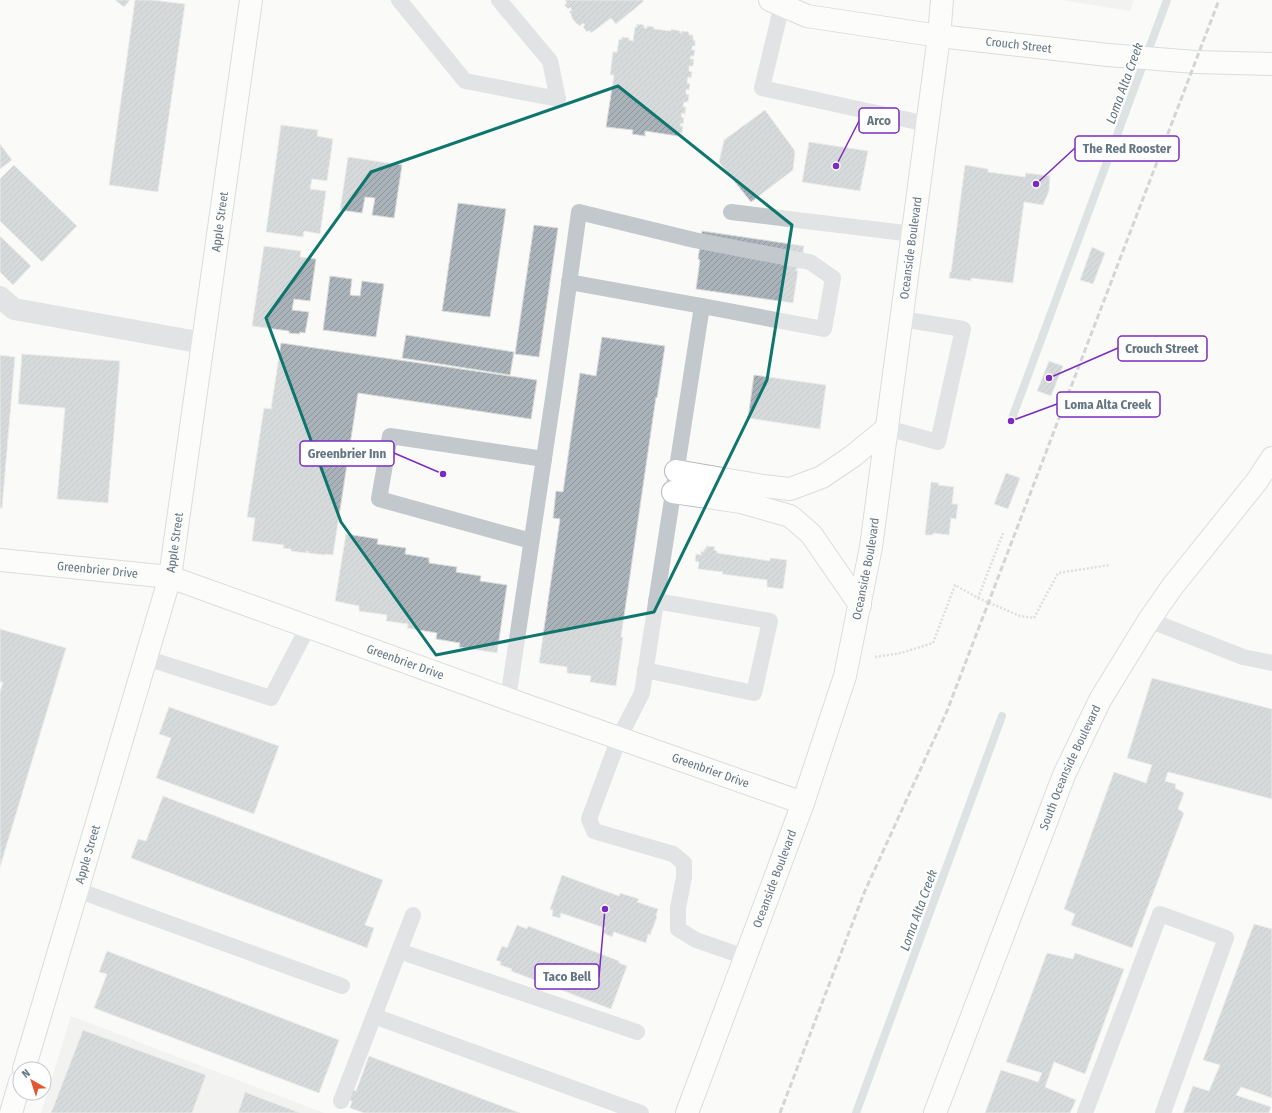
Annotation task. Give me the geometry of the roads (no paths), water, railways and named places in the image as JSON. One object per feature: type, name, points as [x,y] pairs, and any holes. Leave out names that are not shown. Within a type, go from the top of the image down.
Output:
[{"type":"street","name":"Apple Street","points":[[26,1061],[170,577],[251,0]]},
{"type":"street","name":"Oceanside Boulevard","points":[[687,1113],[803,803],[845,676],[871,547],[939,36],[942,0]]},
{"type":"street","name":"Crouch Street","points":[[776,3],[807,16],[939,36],[1165,60],[1272,64]]},
{"type":"street","points":[[0,297],[14,309],[203,343]]},
{"type":"street","points":[[674,481],[790,489],[822,477],[853,456],[887,428]]},
{"type":"street","name":"South Oceanside Boulevard","points":[[935,1113],[1064,775],[1100,700],[1149,620],[1172,587],[1257,481],[1272,458]]},
{"type":"street","points":[[674,481],[790,516],[811,534],[860,605]]},
{"type":"street","name":"Greenbrier Drive","points":[[0,560],[170,577],[508,699],[803,803]]},
{"type":"street","points":[[11,1113],[14,1101]]},
{"type":"lane","points":[[398,0],[465,81],[558,99],[550,61],[499,0]]},
{"type":"lane","points":[[776,3],[762,88],[927,124]]},
{"type":"lane","points":[[508,699],[555,385],[569,282],[579,212],[694,240],[810,262],[834,278],[824,329],[569,282]]},
{"type":"lane","points":[[731,212],[912,234]]},
{"type":"lane","points":[[702,306],[642,693],[619,738],[589,819],[594,831],[673,854],[684,863],[684,877],[678,908],[678,929],[696,940],[745,957]]},
{"type":"lane","points":[[887,428],[938,442],[963,329],[902,319]]},
{"type":"lane","points":[[531,541],[379,499],[390,436],[544,458]]},
{"type":"lane","points":[[646,670],[754,693],[770,621],[656,601]]},
{"type":"lane","points":[[1149,620],[1243,657],[1272,663]]},
{"type":"lane","points":[[146,658],[272,698],[308,627]]},
{"type":"lane","points":[[77,890],[342,986]]},
{"type":"lane","points":[[1085,1113],[1160,914],[1226,938],[1163,1113]]},
{"type":"lane","points":[[341,1101],[413,915]]},
{"type":"lane","points":[[399,951],[637,1032]]},
{"type":"lane","points":[[374,1016],[641,1113]]},
{"type":"waterway","name":"Loma Alta Creek","points":[[1011,421],[1167,0]]},
{"type":"waterway","name":"Loma Alta Creek","points":[[856,1113],[1002,716]]},
{"type":"railway","points":[[780,1113],[864,893],[947,711],[1219,0]]},
{"type":"place","name":"Arco","points":[[836,166]]},
{"type":"place","name":"The Red Rooster","points":[[1036,184]]},
{"type":"place","name":"Crouch Street","points":[[1049,378]]},
{"type":"place","name":"Loma Alta Creek","points":[[1011,421]]},
{"type":"place","name":"Greenbrier Inn","points":[[443,474]]},
{"type":"place","name":"Taco Bell","points":[[605,909]]}]
